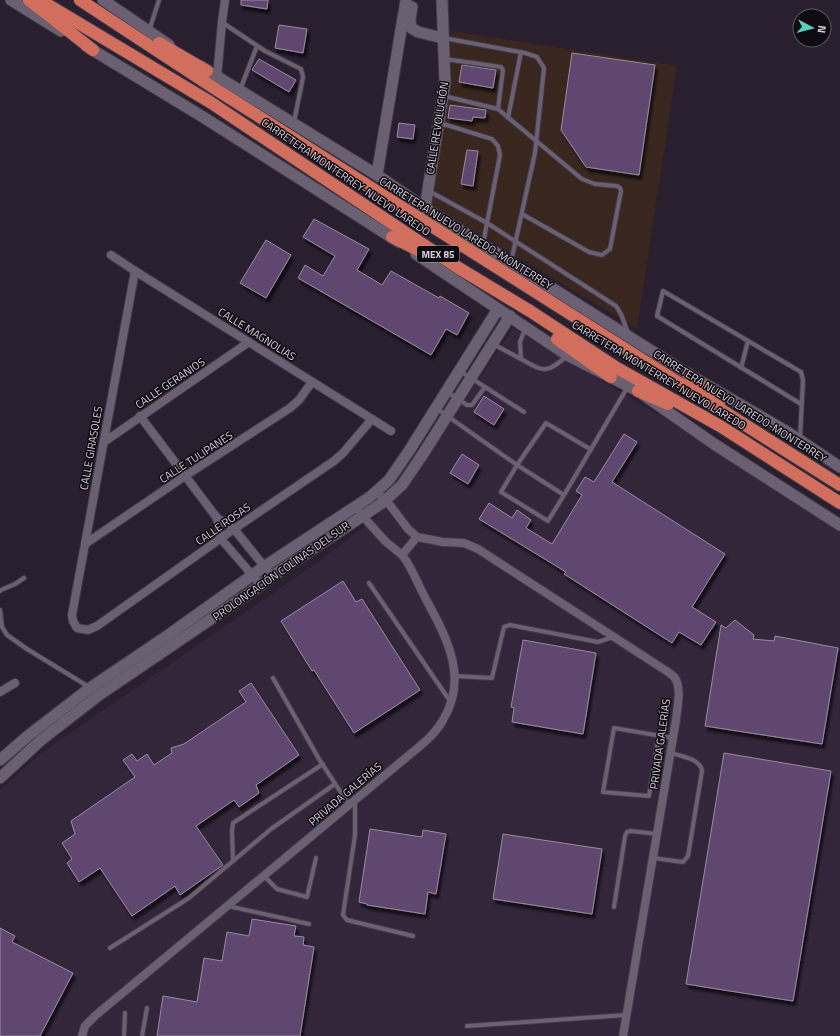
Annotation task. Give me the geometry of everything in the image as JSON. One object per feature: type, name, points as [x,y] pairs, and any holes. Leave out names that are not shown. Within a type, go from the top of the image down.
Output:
[{"type":"highway","points":[[28,0],[93,50]]},
{"type":"highway","name":"CARRETERA MONTERREY-NUEVO LAREDO","points":[[40,0],[210,102],[457,267],[617,368],[633,385],[720,426],[840,503]]},
{"type":"highway","name":"CARRETERA NUEVO LAREDO-MONTERREY","points":[[80,0],[217,90],[840,485]]},
{"type":"highway","points":[[84,0],[212,74]]},
{"type":"highway","points":[[392,237],[449,266],[457,267]]},
{"type":"highway","points":[[530,312],[541,327],[610,377]]},
{"type":"highway","points":[[688,374],[752,430]]},
{"type":"street","points":[[11,0],[203,117],[392,237],[567,356],[610,377],[633,385],[714,444],[840,525]]},
{"type":"street","points":[[103,0],[212,74],[377,175],[425,208],[629,337],[688,374],[789,433],[840,467]]},
{"type":"street","points":[[212,74],[226,0]]},
{"type":"street","points":[[377,175],[406,0]]},
{"type":"street","points":[[411,0],[411,28],[418,32],[443,38]]},
{"type":"street","name":"CALLE REVOLUCIÓN","points":[[425,208],[445,83],[442,0]]},
{"type":"street","name":"CALLE MAGNOLIAS","points":[[111,255],[134,271],[391,431]]},
{"type":"street","name":"CALLE GIRASOLES","points":[[77,628],[73,621],[72,615],[134,271]]},
{"type":"street","name":"PROLONGACIÓN COLINAS DEL SUR","points":[[0,760],[29,735],[90,688],[265,566],[370,498],[389,480],[498,309]]},
{"type":"street","name":"PROLONGACIÓN COLINAS DEL SUR","points":[[0,778],[41,740],[99,695],[272,576],[386,500],[402,484],[510,316]]},
{"type":"street","name":"CALLE GERANIOS","points":[[104,442],[249,342]]},
{"type":"street","name":"CALLE TULIPANES","points":[[85,544],[185,476],[290,408],[299,400],[312,382]]},
{"type":"street","points":[[140,416],[217,518],[234,529],[272,576]]},
{"type":"street","name":"CALLE ROSAS","points":[[77,628],[88,630],[97,626],[234,529],[334,461],[343,453],[372,419]]},
{"type":"street","name":"PRIVADA GALERÍAS","points":[[376,492],[386,500],[408,530],[417,536],[443,542],[464,543],[478,549],[675,678],[678,687],[678,698],[671,753],[623,1036]]},
{"type":"street","name":"PRIVADA GALERÍAS","points":[[82,1036],[85,1026],[96,1015],[427,740],[443,721],[451,703],[454,676],[450,648],[441,626],[412,570],[402,555],[385,542],[355,507]]},
{"type":"street","points":[[217,518],[221,539],[261,585]]},
{"type":"street","points":[[402,555],[417,536]]},
{"type":"street","points":[[1,689],[15,683]]},
{"type":"lane","points":[[149,31],[159,0]]},
{"type":"lane","points":[[222,22],[258,46],[301,69],[304,77],[293,124]]},
{"type":"lane","points":[[443,38],[521,52],[537,57],[544,68],[535,153],[511,262]]},
{"type":"lane","points":[[240,90],[258,46]]},
{"type":"lane","points":[[508,118],[521,52]]},
{"type":"lane","points":[[444,59],[501,67],[503,70],[498,108]]},
{"type":"lane","points":[[443,96],[498,108],[582,179],[595,184],[617,186],[621,191],[610,249],[602,255],[589,252],[522,214]]},
{"type":"lane","points":[[438,123],[492,139],[498,146],[500,155],[483,244]]},
{"type":"lane","points":[[427,190],[487,223],[616,306],[621,314],[629,337]]},
{"type":"lane","points":[[800,441],[801,404],[804,380],[801,372],[663,291],[657,316],[801,404]]},
{"type":"lane","points":[[521,359],[520,342],[525,328]]},
{"type":"lane","points":[[741,368],[748,341]]},
{"type":"lane","points":[[493,344],[540,369],[547,369],[556,366],[567,356]]},
{"type":"lane","points":[[459,370],[524,412]]},
{"type":"lane","points":[[590,449],[546,423],[517,465],[501,492],[548,521],[590,449],[633,385]]},
{"type":"lane","points":[[446,391],[467,405],[472,406],[485,387]]},
{"type":"lane","points":[[436,408],[517,465],[564,495]]},
{"type":"lane","points":[[0,591],[24,578]]},
{"type":"lane","points":[[369,583],[451,703]]},
{"type":"lane","points":[[0,610],[2,627],[7,635],[99,695]]},
{"type":"lane","points":[[454,676],[492,678],[504,628],[510,624],[598,642],[614,637]]},
{"type":"lane","points":[[273,678],[335,784],[352,803],[355,835],[343,915],[347,920],[413,936]]},
{"type":"lane","points":[[659,736],[648,796],[603,792],[614,728],[673,738]]},
{"type":"lane","points":[[653,858],[683,862],[688,856],[702,766],[698,763],[671,753]]},
{"type":"lane","points":[[233,861],[233,824],[323,764]]},
{"type":"lane","points":[[110,948],[189,898],[271,829],[335,784]]},
{"type":"lane","points":[[614,907],[625,836],[627,832],[631,831],[657,834]]},
{"type":"lane","points":[[264,876],[278,889],[307,897],[316,858]]},
{"type":"lane","points":[[228,905],[309,924]]},
{"type":"lane","points":[[142,1036],[147,1008]]},
{"type":"lane","points":[[124,1036],[125,1013]]},
{"type":"lane","points":[[467,1026],[627,1015]]},
{"type":"shaded area","points":[[452,31],[677,66],[637,329],[432,205]]},
{"type":"shaded area","points":[[513,328],[840,522],[840,1036],[0,1036],[0,790],[41,753],[318,562],[376,517],[407,486]]},
{"type":"building","points":[[241,0],[268,0],[267,9],[241,5]]},
{"type":"building","points":[[279,25],[307,29],[303,53],[275,48]]},
{"type":"building","points":[[572,53],[655,65],[639,175],[586,167],[561,130]]},
{"type":"building","points":[[259,59],[296,80],[289,92],[252,70]]},
{"type":"building","points":[[462,65],[496,70],[493,88],[459,82]]},
{"type":"building","points":[[450,105],[486,110],[485,118],[473,117],[472,121],[448,118]]},
{"type":"building","points":[[399,123],[415,125],[413,139],[397,137]]},
{"type":"building","points":[[467,150],[478,151],[473,186],[461,184]]},
{"type":"building","points":[[314,219],[369,249],[357,270],[382,285],[391,271],[439,298],[440,296],[469,313],[457,335],[446,329],[431,355],[298,278],[305,265],[323,276],[335,256],[303,237]]},
{"type":"building","points":[[266,240],[291,255],[266,298],[240,283]]},
{"type":"building","points":[[484,396],[504,409],[494,425],[474,412]]},
{"type":"building","points":[[624,434],[637,442],[612,482],[725,554],[692,607],[716,622],[701,645],[679,632],[672,643],[564,574],[566,572],[479,519],[489,503],[512,518],[517,510],[531,520],[526,528],[552,544],[582,495],[576,491],[585,477],[594,482]]},
{"type":"building","points":[[462,454],[479,465],[468,484],[450,473]]},
{"type":"building","points":[[343,581],[356,602],[362,599],[420,690],[354,733],[314,670],[312,671],[281,621]]},
{"type":"building","points":[[735,620],[754,635],[753,639],[774,641],[775,636],[838,648],[822,744],[705,726],[721,625],[726,628]]},
{"type":"building","points":[[523,640],[596,653],[583,734],[512,722],[514,708],[511,707]]},
{"type":"building","points":[[251,683],[299,755],[256,785],[259,793],[239,807],[234,800],[196,826],[223,865],[180,895],[175,886],[132,916],[100,868],[79,882],[67,863],[72,859],[62,843],[75,834],[71,821],[135,777],[123,760],[132,754],[137,761],[147,754],[154,765],[172,753],[171,748],[184,744],[246,702],[239,691]]},
{"type":"building","points":[[724,753],[831,771],[793,1001],[686,984]]},
{"type":"building","points":[[370,829],[422,837],[423,830],[446,834],[436,894],[428,892],[425,914],[367,905],[359,902]]},
{"type":"building","points":[[503,834],[602,849],[592,914],[493,899]]},
{"type":"building","points":[[252,919],[296,926],[294,936],[304,937],[303,945],[314,947],[300,1036],[157,1036],[163,996],[197,1002],[204,958],[222,961],[227,932],[249,936]]},
{"type":"building","points":[[0,928],[15,936],[12,942],[73,973],[40,1036],[0,1036]]}]
